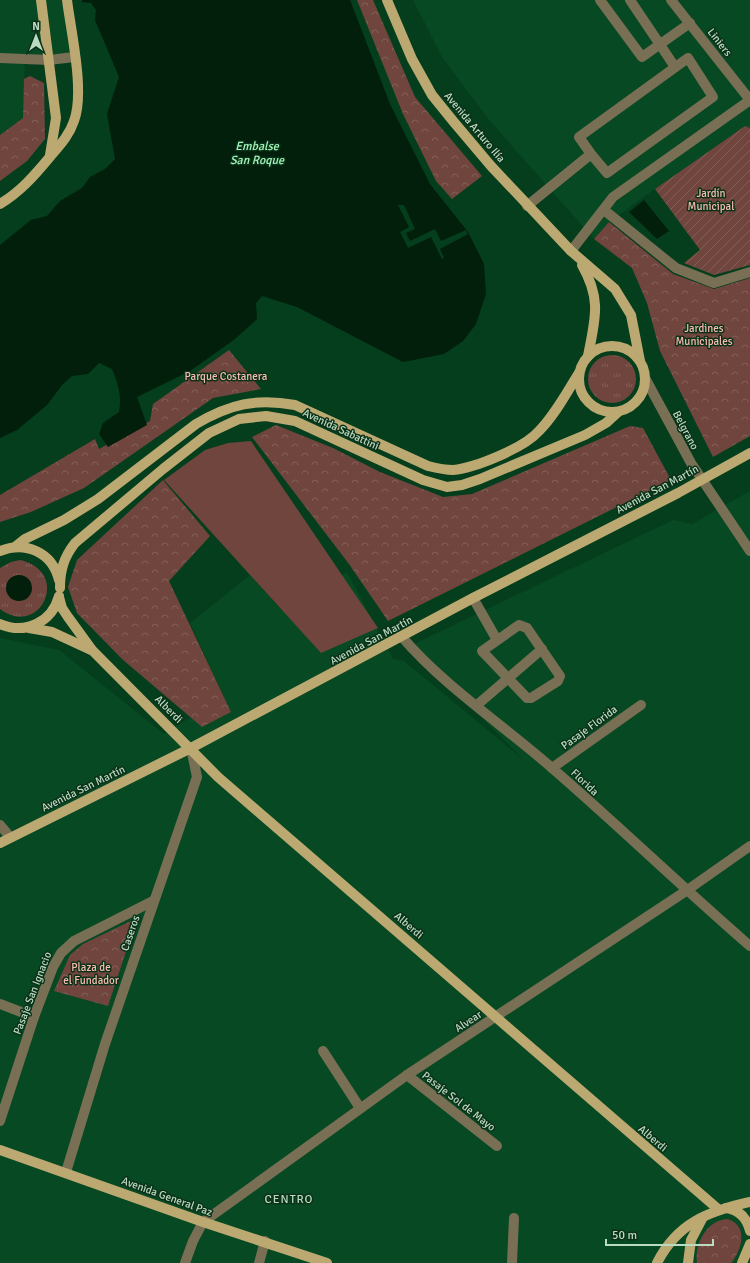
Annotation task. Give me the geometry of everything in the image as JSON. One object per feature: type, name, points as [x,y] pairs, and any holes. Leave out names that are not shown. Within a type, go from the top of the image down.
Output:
[{"type":"main road","points":[[40,0],[56,118],[55,136],[50,157]]},
{"type":"main road","points":[[0,204],[13,196],[32,178],[62,144],[74,120],[79,92],[67,0]]},
{"type":"main road","name":"Avenida Arturo Ilía","points":[[387,0],[412,58],[432,95],[491,166],[570,251]]},
{"type":"main road","points":[[570,251],[615,289],[631,315],[645,378],[640,396],[626,409],[618,412],[607,412],[597,409],[588,402],[582,394],[578,383],[579,373],[588,356],[596,307],[595,293],[590,278],[579,260]]},
{"type":"main road","points":[[588,356],[596,350],[615,346],[629,351],[640,361]]},
{"type":"main road","name":"Avenida Sabattini","points":[[6,548],[64,520],[98,499],[196,424],[211,416],[242,404],[278,402],[295,405],[428,466],[439,469],[454,470],[508,452],[530,439],[545,425],[579,373]]},
{"type":"main road","name":"Avenida Sabattini","points":[[60,592],[60,572],[66,555],[76,543],[163,469],[210,433],[239,419],[266,416],[295,421],[423,480],[446,487],[462,485],[480,479],[585,435],[606,424],[618,412]]},
{"type":"main road","name":"Avenida San Martín","points":[[0,843],[191,748],[473,598],[702,480],[750,453]]},
{"type":"main road","name":"Alberdi","points":[[6,548],[34,550],[47,558],[56,569],[62,608],[92,650],[191,748],[218,777],[717,1210]]},
{"type":"main road","points":[[29,628],[48,616],[55,607],[60,592]]},
{"type":"main road","name":"Alberdi","points":[[3,626],[52,632],[92,650]]},
{"type":"main road","name":"Avenida General Paz","points":[[0,1150],[66,1172],[203,1222],[265,1241],[309,1260],[327,1263]]},
{"type":"main road","points":[[688,1263],[689,1248],[693,1233],[702,1219],[717,1210],[750,1202]]},
{"type":"main road","points":[[657,1263],[665,1249],[679,1233],[717,1210],[732,1209],[744,1216],[750,1232]]},
{"type":"main road","points":[[742,1263],[750,1244]]},
{"type":"street","points":[[600,0],[642,57],[690,23]]},
{"type":"street","points":[[630,0],[675,67]]},
{"type":"street","name":"Liniers","points":[[671,0],[750,100]]},
{"type":"street","points":[[0,58],[49,60],[74,57]]},
{"type":"street","points":[[688,58],[714,97],[607,173],[591,154],[580,137],[688,58]]},
{"type":"street","points":[[570,251],[614,197],[750,100]]},
{"type":"street","points":[[527,206],[591,154]]},
{"type":"street","points":[[604,210],[676,268],[714,283],[750,272]]},
{"type":"street","name":"Belgrano","points":[[645,378],[691,463],[750,551]]},
{"type":"street","points":[[473,598],[497,640]]},
{"type":"street","points":[[519,625],[523,625],[542,649],[560,676],[558,681],[528,698],[483,653],[483,649],[519,625]]},
{"type":"street","name":"Florida","points":[[402,637],[421,660],[552,768],[686,891],[750,946]]},
{"type":"street","points":[[477,705],[542,649]]},
{"type":"street","name":"Pasaje Florida","points":[[552,768],[641,705]]},
{"type":"street","name":"Caseros","points":[[66,1172],[105,1044],[153,901],[197,777],[191,748]]},
{"type":"street","points":[[0,825],[10,837]]},
{"type":"street","name":"Alvear","points":[[203,1222],[407,1075],[686,891],[750,846]]},
{"type":"street","name":"Pasaje San Ignacio","points":[[0,1121],[34,1017],[53,968],[61,952],[74,941],[153,901]]},
{"type":"street","points":[[0,1004],[34,1017]]},
{"type":"street","points":[[323,1051],[360,1108]]},
{"type":"street","name":"Pasaje Sol de Mayo","points":[[407,1075],[497,1146]]},
{"type":"street","points":[[512,1263],[514,1218]]},
{"type":"street","points":[[184,1263],[203,1222]]},
{"type":"street","points":[[259,1263],[265,1241]]},
{"type":"shaded area","points":[[0,0],[67,0],[74,57],[25,59],[23,118],[0,135]]},
{"type":"shaded area","points":[[413,0],[750,0],[750,128],[745,126],[655,189],[609,222],[594,239],[490,121],[442,57]]},
{"type":"shaded area","points":[[750,491],[750,1263],[0,1263],[0,638],[59,650],[164,734],[191,717],[231,712],[190,623],[250,575],[282,611],[347,572],[393,659],[404,661],[525,761],[410,646],[673,520],[692,524]]},
{"type":"green space","points":[[357,0],[373,0],[415,97],[482,176],[452,199],[436,181],[403,114]]},
{"type":"green space","points":[[30,76],[44,83],[45,139],[27,161],[0,181],[0,135],[23,118],[24,79]]},
{"type":"green space","name":"Jardín Municipal","points":[[745,126],[750,128],[750,265],[714,275],[684,263],[700,250],[655,189]]},
{"type":"green space","name":"Jardines Municipales","points":[[609,222],[673,274],[714,289],[750,278],[750,436],[713,457],[660,351],[647,303],[632,268],[594,239]]},
{"type":"green space","name":"Parque Costanera","points":[[229,350],[261,389],[213,398],[84,488],[31,512],[0,522],[0,495],[95,439],[99,449],[150,421],[153,404]]},
{"type":"green space","points":[[607,355],[617,355],[629,362],[636,374],[636,384],[629,396],[617,403],[607,403],[599,399],[592,392],[588,384],[588,374],[592,366],[599,359]]},
{"type":"green space","points":[[276,425],[333,448],[380,472],[443,497],[472,494],[630,426],[643,428],[671,480],[388,621],[349,564],[252,437]]},
{"type":"green space","points":[[251,441],[378,628],[321,653],[164,480],[205,450],[228,443]]},
{"type":"green space","points":[[163,480],[210,536],[169,581],[231,712],[202,727],[122,659],[77,613],[68,587],[77,560]]},
{"type":"green space","points":[[20,560],[36,567],[44,577],[47,589],[44,600],[38,610],[27,616],[14,616],[0,609],[0,568],[11,562]]},
{"type":"green space","name":"Plaza de el Fundador","points":[[137,918],[108,1006],[54,991],[70,955],[83,944]]},
{"type":"green space","points":[[727,1219],[734,1222],[741,1232],[740,1245],[735,1258],[731,1263],[697,1263],[698,1248],[703,1234],[713,1224],[720,1220]]},
{"type":"water","name":"Embalse San Roque","points":[[82,0],[350,0],[390,104],[430,184],[468,232],[484,264],[486,294],[476,324],[463,341],[444,354],[403,362],[297,307],[262,296],[256,303],[257,319],[235,339],[190,371],[137,397],[147,425],[108,447],[99,434],[103,423],[119,412],[120,395],[112,369],[99,363],[88,374],[72,376],[63,384],[47,405],[17,430],[0,438],[0,245],[31,220],[47,216],[60,201],[82,188],[90,177],[105,169],[115,159],[107,114],[119,77],[95,20],[96,10],[91,3],[82,2]]},
{"type":"water","points":[[644,200],[669,231],[657,239],[629,212]]},
{"type":"water","points":[[19,575],[29,578],[32,588],[29,598],[19,601],[9,598],[6,588],[9,578]]},
{"type":"pier","points":[[398,205],[404,205],[415,229],[406,233],[410,241],[435,229],[441,241],[466,230],[468,234],[440,249],[444,258],[442,259],[431,237],[408,248],[400,232],[409,227]]},
{"type":"district","name":"CENTRO","points":[[289,1199]]}]
